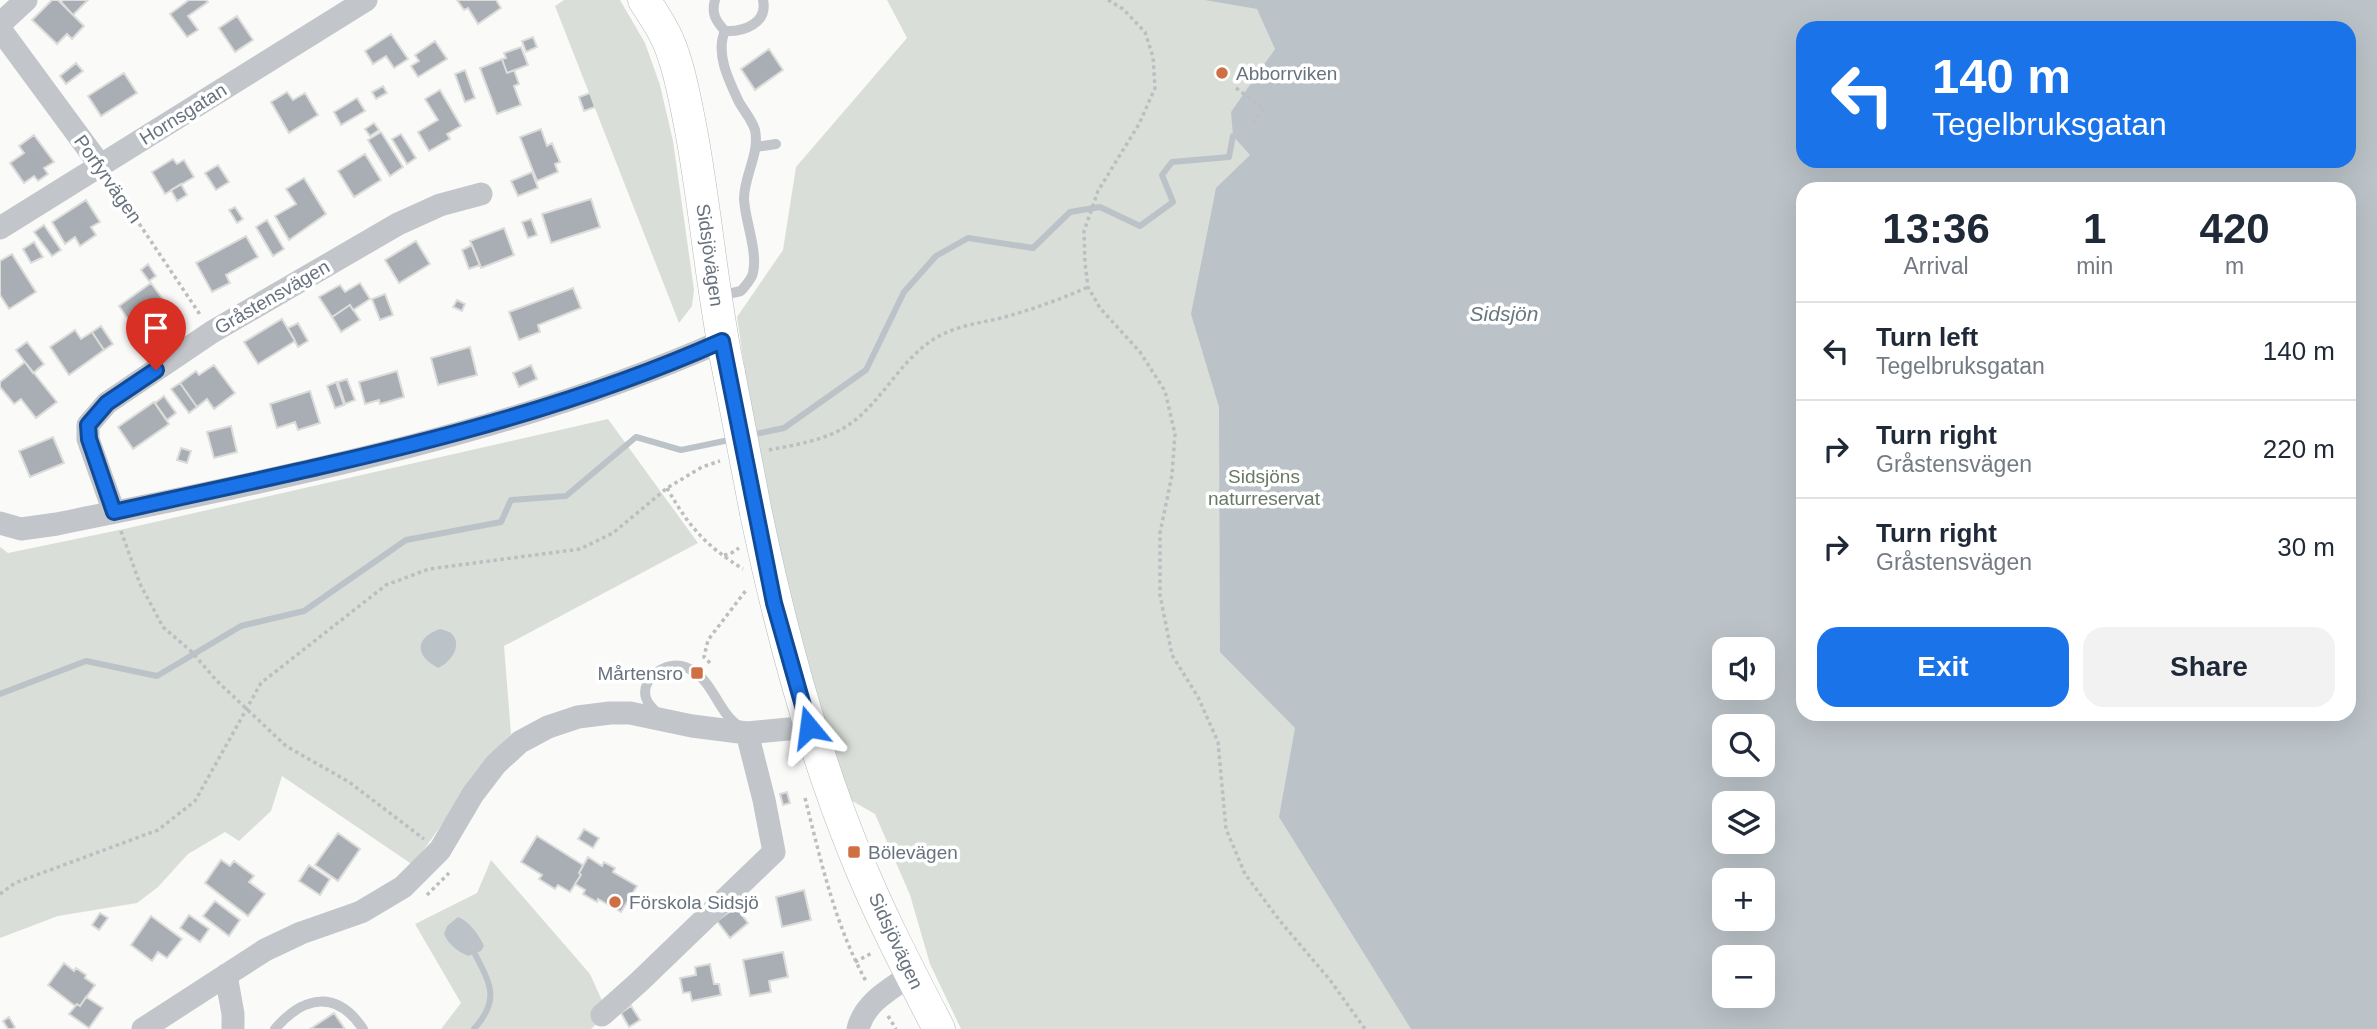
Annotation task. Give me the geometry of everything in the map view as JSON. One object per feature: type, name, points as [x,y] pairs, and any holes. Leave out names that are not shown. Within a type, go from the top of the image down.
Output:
[{"type":"main road","name":"Sidsjövägen","points":[[644,0],[674,54],[684,96],[700,181],[722,341],[756,513],[774,603],[809,727],[854,852],[939,1029]]},
{"type":"street","points":[[0,26],[26,0]]},
{"type":"street","name":"Hornsgatan","points":[[0,228],[366,0]]},
{"type":"street","name":"Porfyrvägen","points":[[0,26],[100,165]]},
{"type":"street","name":"Gråstensvägen","points":[[114,512],[89,439],[88,425],[107,403],[212,332],[397,224],[440,205],[481,194]]},
{"type":"street","points":[[0,523],[21,529],[342,463],[510,419],[604,388],[722,341]]},
{"type":"street","points":[[143,1029],[285,939],[334,923],[372,906],[447,859],[488,773],[510,750],[537,732],[578,717],[610,713],[630,713],[747,733],[809,727]]},
{"type":"street","points":[[602,1015],[774,852],[747,733]]},
{"type":"street","points":[[226,975],[233,1029]]},
{"type":"street","points":[[858,1029],[860,1017],[866,1009],[887,990],[911,975]]},
{"type":"lane","points":[[715,0],[714,19],[725,31],[738,32],[752,26],[761,17],[763,0]]},
{"type":"lane","points":[[716,296],[741,291],[753,275],[752,248],[744,197],[756,147],[754,128],[738,100],[724,65],[720,43],[725,31]]},
{"type":"lane","points":[[756,147],[776,144]]},
{"type":"lane","points":[[664,720],[649,705],[645,696],[646,687],[651,677],[660,670],[672,665],[684,666],[708,684],[727,716],[747,733]]},
{"type":"lane","points":[[275,1029],[303,1006],[316,1001],[327,1001],[346,1009],[363,1029]]},
{"type":"path","points":[[1108,0],[1123,9],[1145,32],[1153,57],[1155,88],[1139,124],[1098,191],[1084,232],[1088,287],[1100,308],[1140,352],[1165,391],[1175,434],[1172,475],[1160,533],[1160,595],[1171,655],[1198,697],[1218,742],[1226,829],[1245,874],[1280,921],[1331,980],[1364,1029]]},
{"type":"path","points":[[1236,88],[1264,109],[1252,123]]},
{"type":"path","name":"Porfyrvägen","points":[[100,165],[212,332]]},
{"type":"path","points":[[758,453],[822,439],[854,422],[916,353],[940,336],[965,325],[1064,298],[1088,287]]},
{"type":"path","points":[[0,894],[15,883],[158,830],[195,801],[261,682],[386,585],[429,569],[580,550],[613,533],[667,488],[702,467],[723,460]]},
{"type":"path","points":[[667,488],[685,520],[705,542],[752,575]]},
{"type":"path","points":[[114,512],[140,584],[163,627],[192,652],[216,680],[286,746],[349,782],[447,859],[442,882],[421,899]]},
{"type":"path","points":[[713,668],[704,657],[708,640],[747,590],[749,582]]},
{"type":"green space","points":[[564,0],[620,0],[645,43],[660,85],[673,141],[694,290],[692,306],[679,323],[555,6]]},
{"type":"green space","name":"Sidsjön","points":[[887,0],[2377,0],[2377,1029],[961,1029],[930,964],[910,895],[875,814],[826,786],[763,494],[737,317],[783,250],[796,167],[907,38]]},
{"type":"green space","points":[[608,419],[698,543],[504,646],[511,734],[491,755],[413,865],[282,776],[271,811],[239,841],[225,832],[188,854],[158,887],[137,903],[58,916],[0,938],[0,547],[8,553],[124,529]]},
{"type":"green space","points":[[491,860],[590,974],[608,1014],[591,1029],[441,1029],[461,1003],[415,924],[477,893]]},
{"type":"water","name":"Sidsjön","points":[[1205,0],[2377,0],[2377,1029],[1411,1029],[1279,817],[1295,728],[1220,652],[1219,407],[1191,314],[1216,188],[1250,155],[1233,136],[1231,112],[1275,49],[1257,9]]},
{"type":"water","points":[[440,629],[451,633],[455,638],[456,648],[451,658],[438,668],[425,658],[421,647],[425,637]]},
{"type":"water","points":[[458,917],[477,933],[484,946],[481,951],[468,956],[448,941],[444,934],[447,926]]},
{"type":"building","points":[[52,0],[58,0],[84,26],[72,39],[67,34],[57,44],[32,20]]},
{"type":"building","points":[[88,0],[73,15],[61,2]]},
{"type":"building","points":[[189,0],[208,2],[188,16],[198,30],[187,37],[170,14]]},
{"type":"building","points":[[457,0],[496,0],[501,8],[478,24],[468,8],[464,10]]},
{"type":"building","points":[[237,16],[253,40],[235,52],[219,28]]},
{"type":"building","points":[[391,34],[408,59],[394,68],[386,56],[373,64],[365,51]]},
{"type":"building","points":[[533,37],[537,47],[526,52],[522,41]]},
{"type":"building","points":[[435,41],[447,59],[418,77],[411,66],[419,61],[415,55]]},
{"type":"building","points":[[521,47],[528,65],[507,73],[502,59],[506,58],[504,53]]},
{"type":"building","points":[[769,49],[783,70],[755,90],[741,69]]},
{"type":"building","points":[[502,59],[507,73],[514,70],[519,84],[514,86],[521,105],[497,114],[480,68]]},
{"type":"building","points":[[76,63],[83,71],[66,84],[60,76]]},
{"type":"building","points":[[465,70],[475,98],[465,102],[455,74]]},
{"type":"building","points":[[124,73],[137,93],[101,116],[88,96]]},
{"type":"building","points":[[383,86],[387,93],[376,99],[372,92]]},
{"type":"building","points":[[440,90],[461,126],[447,134],[450,139],[429,151],[418,132],[438,120],[425,99]]},
{"type":"building","points":[[287,92],[293,100],[305,93],[318,115],[289,133],[271,102]]},
{"type":"building","points":[[590,93],[595,107],[584,111],[579,97]]},
{"type":"building","points":[[357,98],[365,111],[341,125],[334,112]]},
{"type":"building","points":[[374,123],[379,130],[370,136],[365,129]]},
{"type":"building","points":[[541,129],[547,146],[552,143],[560,162],[555,164],[558,172],[537,181],[520,137]]},
{"type":"building","points":[[381,132],[403,167],[390,176],[368,140]]},
{"type":"building","points":[[401,134],[416,158],[407,164],[392,139]]},
{"type":"building","points":[[34,135],[54,162],[44,168],[48,174],[38,181],[34,176],[24,183],[10,163],[24,153],[19,146]]},
{"type":"building","points":[[365,154],[381,180],[354,197],[338,171]]},
{"type":"building","points":[[173,159],[177,164],[184,160],[194,177],[165,194],[152,172]]},
{"type":"building","points":[[218,165],[229,182],[216,190],[205,173]]},
{"type":"building","points":[[532,172],[538,188],[518,196],[511,181]]},
{"type":"building","points":[[304,178],[326,214],[289,240],[275,216],[296,204],[286,189]]},
{"type":"building","points":[[181,184],[187,195],[177,201],[171,190]]},
{"type":"building","points":[[591,199],[600,227],[551,243],[542,214]]},
{"type":"building","points":[[86,200],[100,222],[91,227],[96,235],[80,246],[75,237],[65,244],[52,222]]},
{"type":"building","points":[[235,207],[243,219],[237,223],[229,210]]},
{"type":"building","points":[[531,219],[537,235],[528,238],[522,222]]},
{"type":"building","points":[[267,220],[284,249],[273,256],[256,227]]},
{"type":"building","points":[[44,225],[61,250],[52,256],[34,232]]},
{"type":"building","points":[[504,228],[514,255],[481,268],[470,241]]},
{"type":"building","points":[[246,236],[258,257],[226,275],[230,283],[212,292],[196,263]]},
{"type":"building","points":[[416,241],[430,264],[399,283],[385,260]]},
{"type":"building","points":[[34,242],[43,257],[31,263],[23,249]]},
{"type":"building","points":[[472,245],[480,265],[469,269],[462,250]]},
{"type":"building","points":[[12,254],[36,292],[9,309],[0,295],[0,261]]},
{"type":"building","points":[[148,264],[156,276],[149,281],[141,270]]},
{"type":"building","points":[[151,283],[167,305],[134,328],[119,306]]},
{"type":"building","points":[[360,283],[370,299],[353,310],[350,305],[332,317],[319,297],[340,285],[345,292]]},
{"type":"building","points":[[573,288],[581,308],[538,325],[540,332],[519,340],[509,312]]},
{"type":"building","points":[[385,294],[393,315],[380,320],[372,299]]},
{"type":"building","points":[[457,300],[465,304],[462,311],[453,307]]},
{"type":"building","points":[[350,305],[360,320],[341,332],[332,317]]},
{"type":"building","points":[[282,319],[295,341],[258,364],[244,342]]},
{"type":"building","points":[[298,323],[308,341],[298,347],[288,328]]},
{"type":"building","points":[[101,326],[113,344],[104,350],[92,332]]},
{"type":"building","points":[[75,330],[81,339],[92,332],[104,350],[69,375],[50,347]]},
{"type":"building","points":[[27,342],[44,364],[33,373],[16,350]]},
{"type":"building","points":[[470,347],[477,375],[438,385],[431,358]]},
{"type":"building","points":[[25,362],[57,402],[36,418],[21,399],[14,404],[0,387],[0,382]]},
{"type":"building","points":[[214,365],[235,393],[214,409],[207,399],[197,407],[180,383],[196,371],[199,375]]},
{"type":"building","points":[[531,365],[537,379],[519,387],[513,373]]},
{"type":"building","points":[[397,371],[404,397],[380,404],[379,400],[365,404],[359,382]]},
{"type":"building","points":[[347,379],[355,400],[345,404],[338,382]]},
{"type":"building","points":[[336,382],[344,405],[335,408],[327,386]]},
{"type":"building","points":[[180,383],[197,407],[189,413],[171,389]]},
{"type":"building","points":[[310,391],[320,423],[298,430],[295,422],[277,428],[270,404]]},
{"type":"building","points":[[164,396],[176,413],[167,420],[155,403]]},
{"type":"building","points":[[154,402],[169,424],[133,449],[118,427]]},
{"type":"building","points":[[231,426],[237,452],[214,458],[207,432]]},
{"type":"building","points":[[53,437],[64,463],[30,477],[19,451]]},
{"type":"building","points":[[181,448],[191,451],[187,463],[177,460]]},
{"type":"building","points":[[787,792],[790,803],[783,805],[780,794]]},
{"type":"building","points":[[584,829],[599,838],[593,848],[578,839]]},
{"type":"building","points":[[338,833],[360,849],[338,881],[315,865]]},
{"type":"building","points":[[537,836],[583,865],[579,873],[581,875],[570,892],[558,885],[555,889],[539,879],[542,875],[521,862]]},
{"type":"building","points":[[588,857],[602,866],[604,862],[615,868],[613,872],[637,886],[621,912],[583,894],[585,890],[575,884]]},
{"type":"building","points":[[221,860],[230,866],[234,861],[254,876],[249,882],[265,894],[248,916],[205,883]]},
{"type":"building","points":[[309,865],[330,879],[320,895],[299,881]]},
{"type":"building","points":[[804,890],[811,920],[782,927],[776,897]]},
{"type":"building","points":[[215,901],[240,920],[229,936],[203,916]]},
{"type":"building","points":[[736,907],[748,923],[730,938],[717,921]]},
{"type":"building","points":[[100,913],[108,918],[99,930],[92,925]]},
{"type":"building","points":[[189,915],[209,929],[200,942],[180,928]]},
{"type":"building","points":[[151,916],[182,939],[167,958],[158,952],[152,961],[131,945]]},
{"type":"building","points":[[783,952],[788,977],[769,981],[771,992],[750,996],[743,960]]},
{"type":"building","points":[[64,963],[74,971],[76,968],[86,975],[85,978],[95,985],[80,1006],[75,1006],[48,985]]},
{"type":"building","points":[[710,964],[714,984],[719,984],[721,995],[692,1001],[690,992],[683,993],[680,978],[696,975],[695,967]]},
{"type":"building","points":[[86,997],[103,1008],[89,1028],[69,1014],[77,1004],[80,1006]]},
{"type":"building","points":[[631,1006],[640,1020],[629,1027],[621,1013]]},
{"type":"building","points":[[334,1013],[345,1029],[310,1029]]},
{"type":"building","points":[[9,1017],[15,1027],[13,1029],[8,1029],[3,1021]]},
{"type":"waterway","points":[[751,435],[784,428],[866,370],[904,292],[936,256],[968,238],[1033,248],[1070,212],[1100,207],[1140,226],[1173,202],[1162,175],[1172,162],[1229,157],[1233,136]]},
{"type":"waterway","points":[[0,694],[86,661],[157,676],[241,626],[304,611],[406,540],[501,522],[511,500],[566,496],[636,437],[681,450],[734,439]]},
{"type":"waterway","points":[[474,1029],[490,1001],[489,984],[475,954]]},
{"type":"place","name":"Abborrviken","points":[[1222,73]]},
{"type":"place","name":"Mårtensro","points":[[697,673]]},
{"type":"place","name":"Bölevägen","points":[[854,852]]},
{"type":"place","name":"Förskola Sidsjö","points":[[615,902]]},
{"type":"route","points":[[156,370],[107,403],[88,425],[89,439],[114,512],[342,463],[510,419],[604,388],[722,341],[774,603],[809,727]]},
{"type":"park label","name":"Sidsjöns naturreservat","points":[[1264,487]]}]
